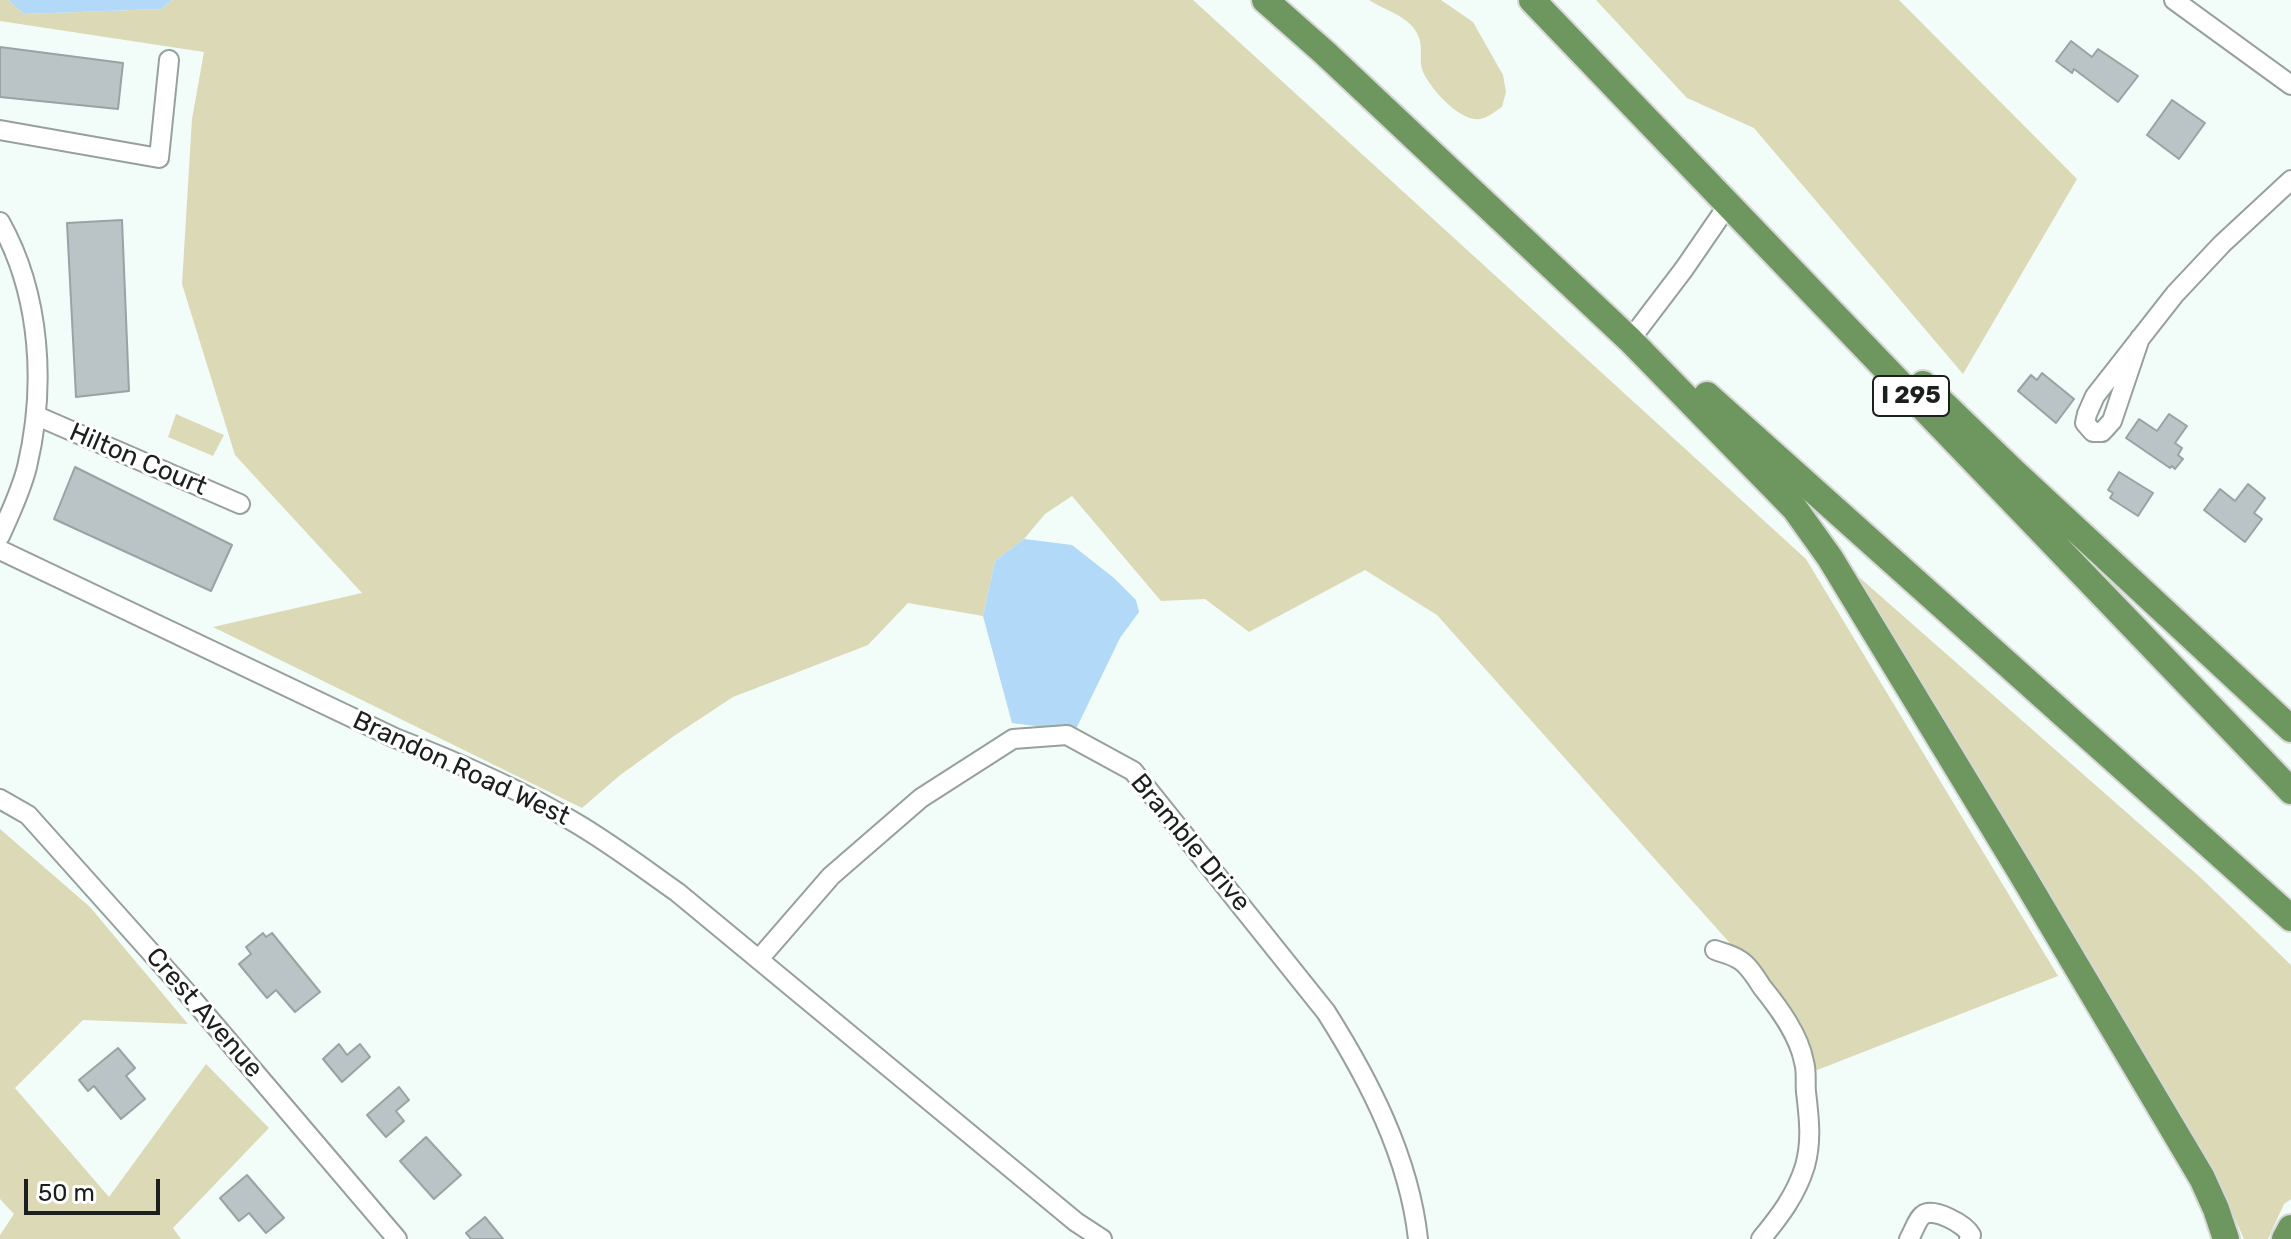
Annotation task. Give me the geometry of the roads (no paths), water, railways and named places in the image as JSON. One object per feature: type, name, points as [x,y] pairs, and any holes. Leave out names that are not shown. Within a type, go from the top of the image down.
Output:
[{"type":"highway","points":[[1265,0],[1630,340],[1780,492],[1810,528],[2044,911],[2202,1178],[2216,1209],[2224,1239]]},
{"type":"highway","name":"I 295","points":[[1532,0],[2291,791]]},
{"type":"highway","points":[[1608,80],[2012,470],[2291,729]]},
{"type":"highway","points":[[1630,340],[1675,367],[2291,918]]},
{"type":"highway","points":[[2285,1239],[2291,1228]]},
{"type":"street","points":[[2174,0],[2291,85]]},
{"type":"street","points":[[0,130],[159,158],[169,60]]},
{"type":"street","points":[[2140,338],[2112,421],[2102,432],[2093,432],[2085,423],[2090,404],[2140,338],[2198,268],[2291,180]]},
{"type":"street","points":[[1630,340],[1728,205]]},
{"type":"street","points":[[0,222],[21,269],[31,308],[39,383],[37,416],[27,469],[0,536]]},
{"type":"street","name":"Hilton Court","points":[[37,416],[240,504]]},
{"type":"street","name":"Brandon Road West","points":[[0,550],[395,738],[511,787],[574,821],[677,892],[1076,1222],[1102,1239]]},
{"type":"street","name":"Bramble Drive","points":[[759,959],[831,876],[921,798],[1013,739],[1067,735],[1133,771],[1326,1012],[1352,1054],[1389,1132],[1408,1191],[1418,1239]]},
{"type":"street","name":"Crest Avenue","points":[[0,799],[28,815],[189,995],[397,1239]]},
{"type":"street","points":[[1715,950],[1741,960],[1756,979],[1786,1020],[1805,1065],[1810,1115],[1806,1163],[1785,1210],[1761,1239]]},
{"type":"street","points":[[1909,1239],[1922,1215],[1927,1213],[1957,1221],[1966,1227],[1971,1235],[1969,1239]]},
{"type":"water","points":[[8,0],[172,0],[161,9],[24,14]]},
{"type":"water","points":[[1024,539],[1072,545],[1136,600],[1139,612],[1120,638],[1075,731],[1012,723],[983,616],[995,561]]}]
